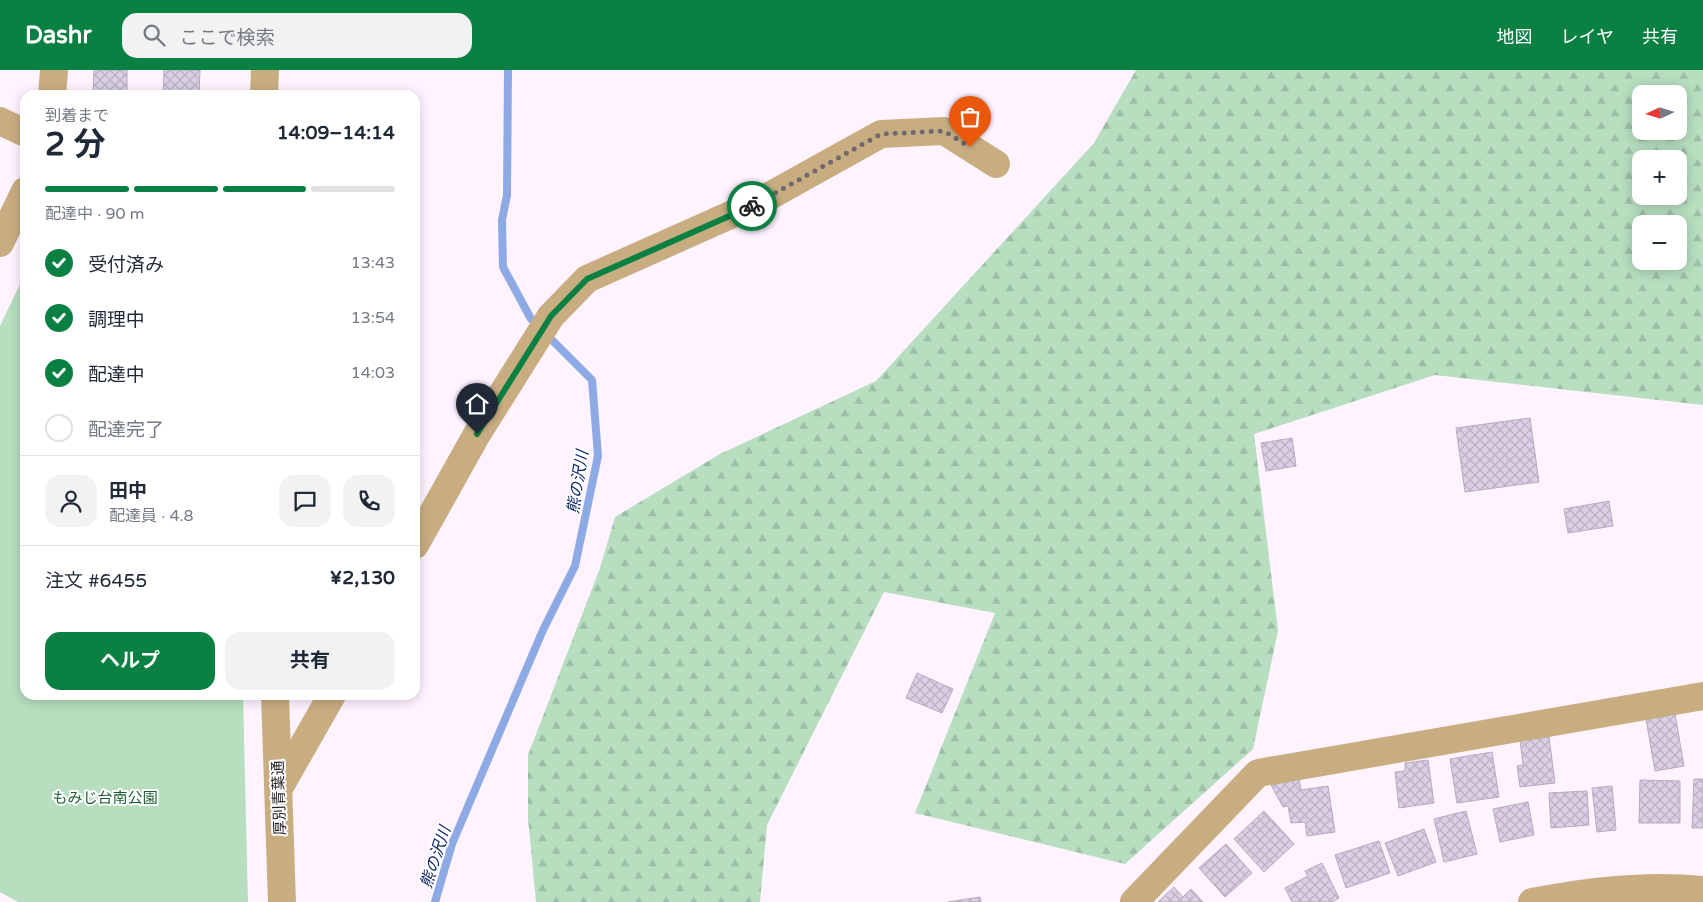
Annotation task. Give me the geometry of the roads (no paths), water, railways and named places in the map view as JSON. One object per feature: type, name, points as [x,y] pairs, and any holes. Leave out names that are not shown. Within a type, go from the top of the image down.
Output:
[{"type":"street","points":[[52,90],[54,70]]},
{"type":"street","points":[[264,90],[265,70]]},
{"type":"street","points":[[0,121],[20,131]]},
{"type":"street","points":[[420,536],[477,434],[551,316],[587,279],[755,204],[881,134],[944,131],[996,164]]},
{"type":"street","points":[[0,243],[20,201]]},
{"type":"street","points":[[1134,902],[1258,773],[1703,696]]},
{"type":"street","name":"厚別青葉通","points":[[275,700],[282,902]]},
{"type":"street","points":[[278,788],[329,700]]},
{"type":"street","points":[[1532,902],[1578,893],[1668,886],[1703,890]]},
{"type":"waterway","name":"熊の沢川","points":[[508,70],[507,195],[502,220],[503,267],[531,319],[538,326]]},
{"type":"waterway","name":"熊の沢川","points":[[435,902],[452,844],[543,630],[575,566],[598,456],[592,380],[546,334]]},
{"type":"park label","name":"もみじ台南公園","points":[[105,798]]}]
